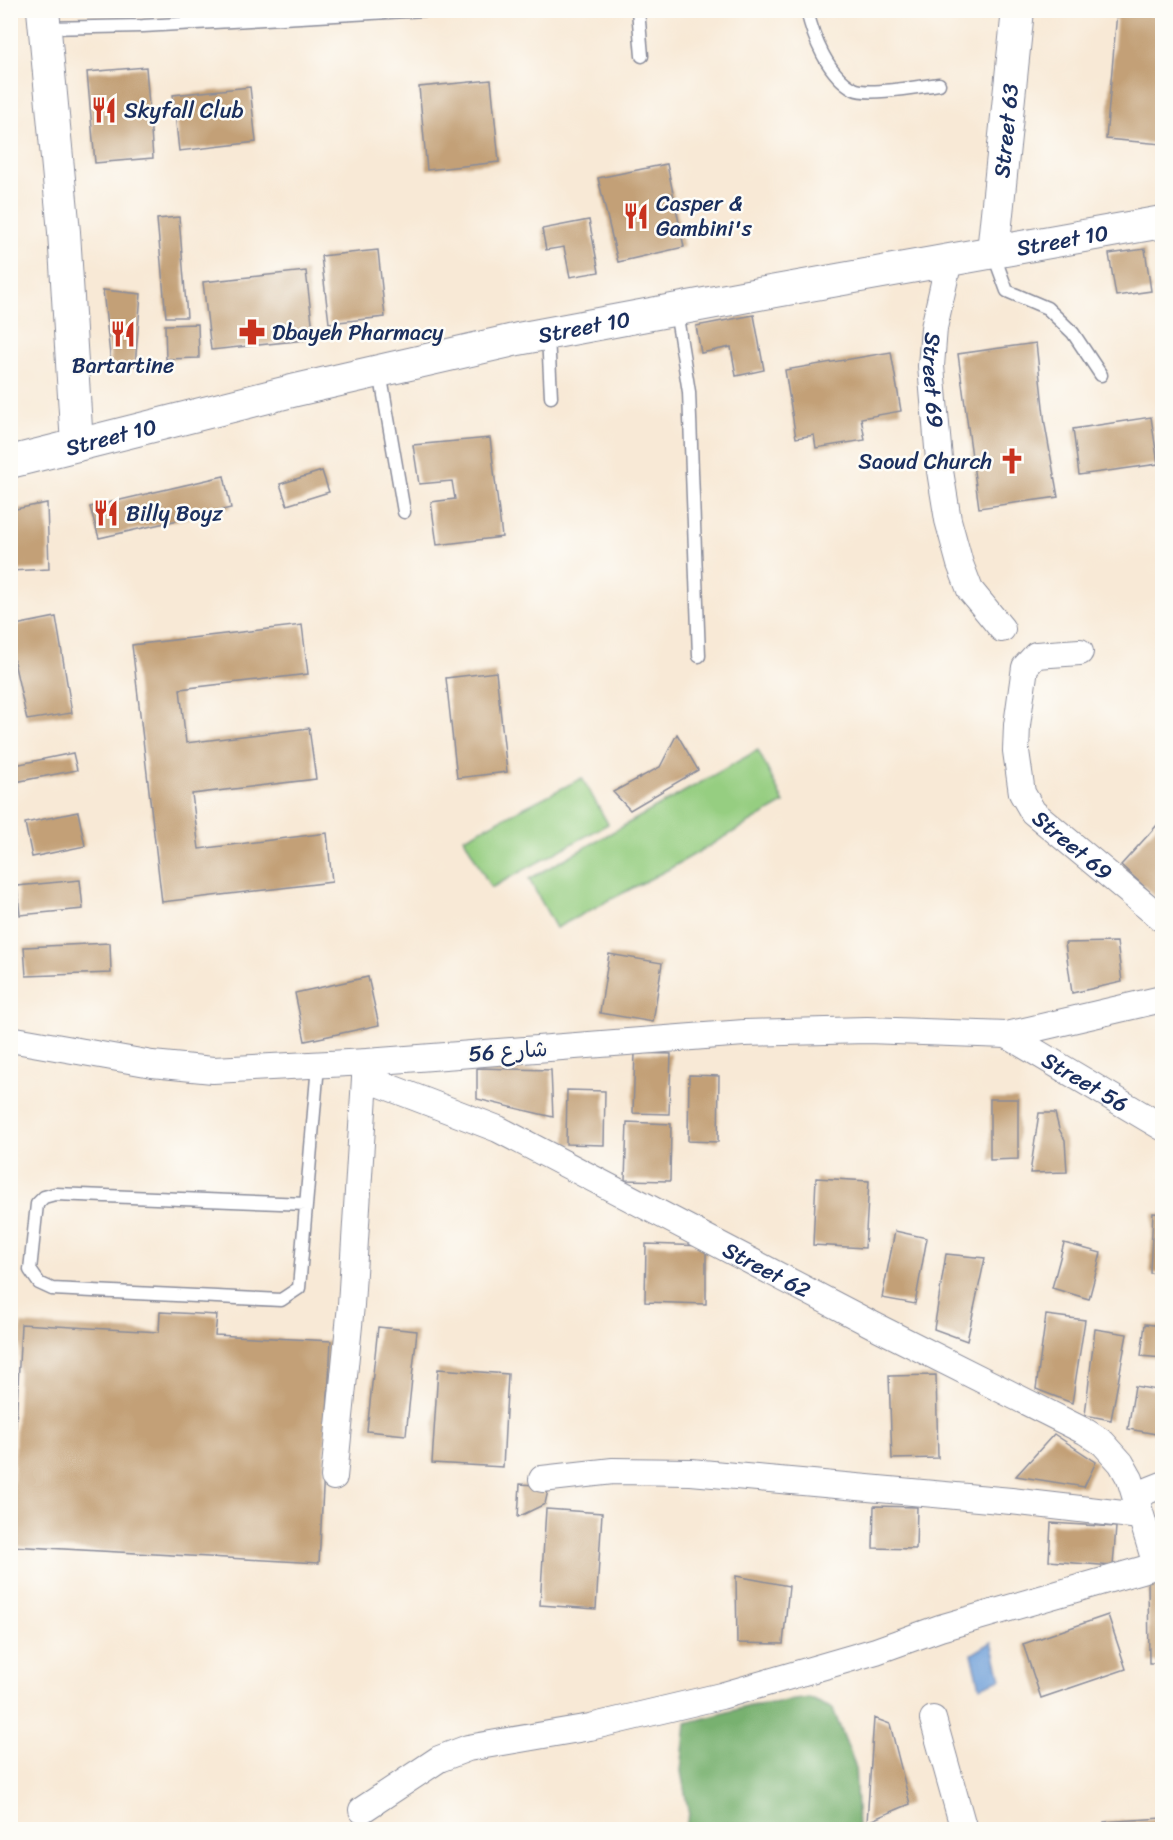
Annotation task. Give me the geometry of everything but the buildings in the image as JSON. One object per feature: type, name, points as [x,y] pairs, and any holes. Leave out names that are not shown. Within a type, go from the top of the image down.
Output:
[{"type":"street","name":"Street 63","points":[[993,252],[1018,10]]},
{"type":"street","points":[[44,19],[64,232],[77,445]]},
{"type":"street","name":"Street 10","points":[[10,462],[296,390],[548,334],[1162,222]]},
{"type":"street","name":"Street 69","points":[[949,260],[934,328],[931,366],[939,471],[948,519],[960,564],[970,590],[1002,629]]},
{"type":"street","name":"Street 69","points":[[1080,652],[1036,655],[1025,667],[1016,751],[1022,793],[1033,812],[1162,919]]},
{"type":"street","points":[[1007,1035],[1162,999]]},
{"type":"street","name":"شارع 56","points":[[10,1039],[152,1064],[213,1070],[318,1065],[366,1070],[744,1033],[867,1030],[1007,1035]]},
{"type":"street","name":"Street 56","points":[[1007,1035],[1162,1127]]},
{"type":"street","points":[[334,1477],[351,1305],[366,1070]]},
{"type":"street","name":"Street 62","points":[[366,1070],[498,1129],[875,1326],[1086,1432],[1103,1443],[1121,1463],[1130,1479],[1159,1564]]},
{"type":"street","points":[[542,1479],[613,1471],[691,1472],[1011,1501],[1138,1506],[1162,1485]]},
{"type":"street","points":[[362,1810],[439,1759],[468,1748],[590,1727],[721,1696],[876,1651],[940,1628],[1159,1564]]},
{"type":"street","points":[[933,1719],[964,1830]]},
{"type":"lane","points":[[44,19],[143,26],[285,15],[425,10]]},
{"type":"lane","points":[[638,10],[642,56]]},
{"type":"lane","points":[[807,10],[813,34],[832,70],[856,90],[900,90],[939,84]]},
{"type":"lane","points":[[993,252],[1007,291],[1047,308],[1073,333],[1101,375]]},
{"type":"lane","points":[[676,310],[689,392],[699,656]]},
{"type":"lane","points":[[548,334],[551,398]]},
{"type":"lane","points":[[380,371],[404,513]]},
{"type":"lane","points":[[306,1204],[55,1194],[44,1197],[37,1204],[30,1270],[39,1283],[52,1289],[281,1300],[299,1288],[318,1065]]},
{"type":"green space","points":[[758,750],[784,803],[669,869],[556,928],[529,879]]},
{"type":"green space","points":[[582,778],[608,824],[491,888],[464,838]]},
{"type":"green space","points":[[809,1698],[833,1709],[855,1765],[858,1829],[684,1829],[689,1815],[681,1771],[686,1723],[750,1706]]},
{"type":"water","points":[[992,1642],[1001,1679],[980,1687],[972,1654]]},
{"type":"place","name":"Skyfall Club","points":[[104,110]]},
{"type":"place","name":"Casper & Gambini's","points":[[636,216]]},
{"type":"place","name":"Dbayeh Pharmacy","points":[[252,332]]},
{"type":"place","name":"Bartartine","points":[[123,334]]},
{"type":"place","name":"Saoud Church","points":[[1012,461]]},
{"type":"place","name":"Billy Boyz","points":[[106,513]]}]
